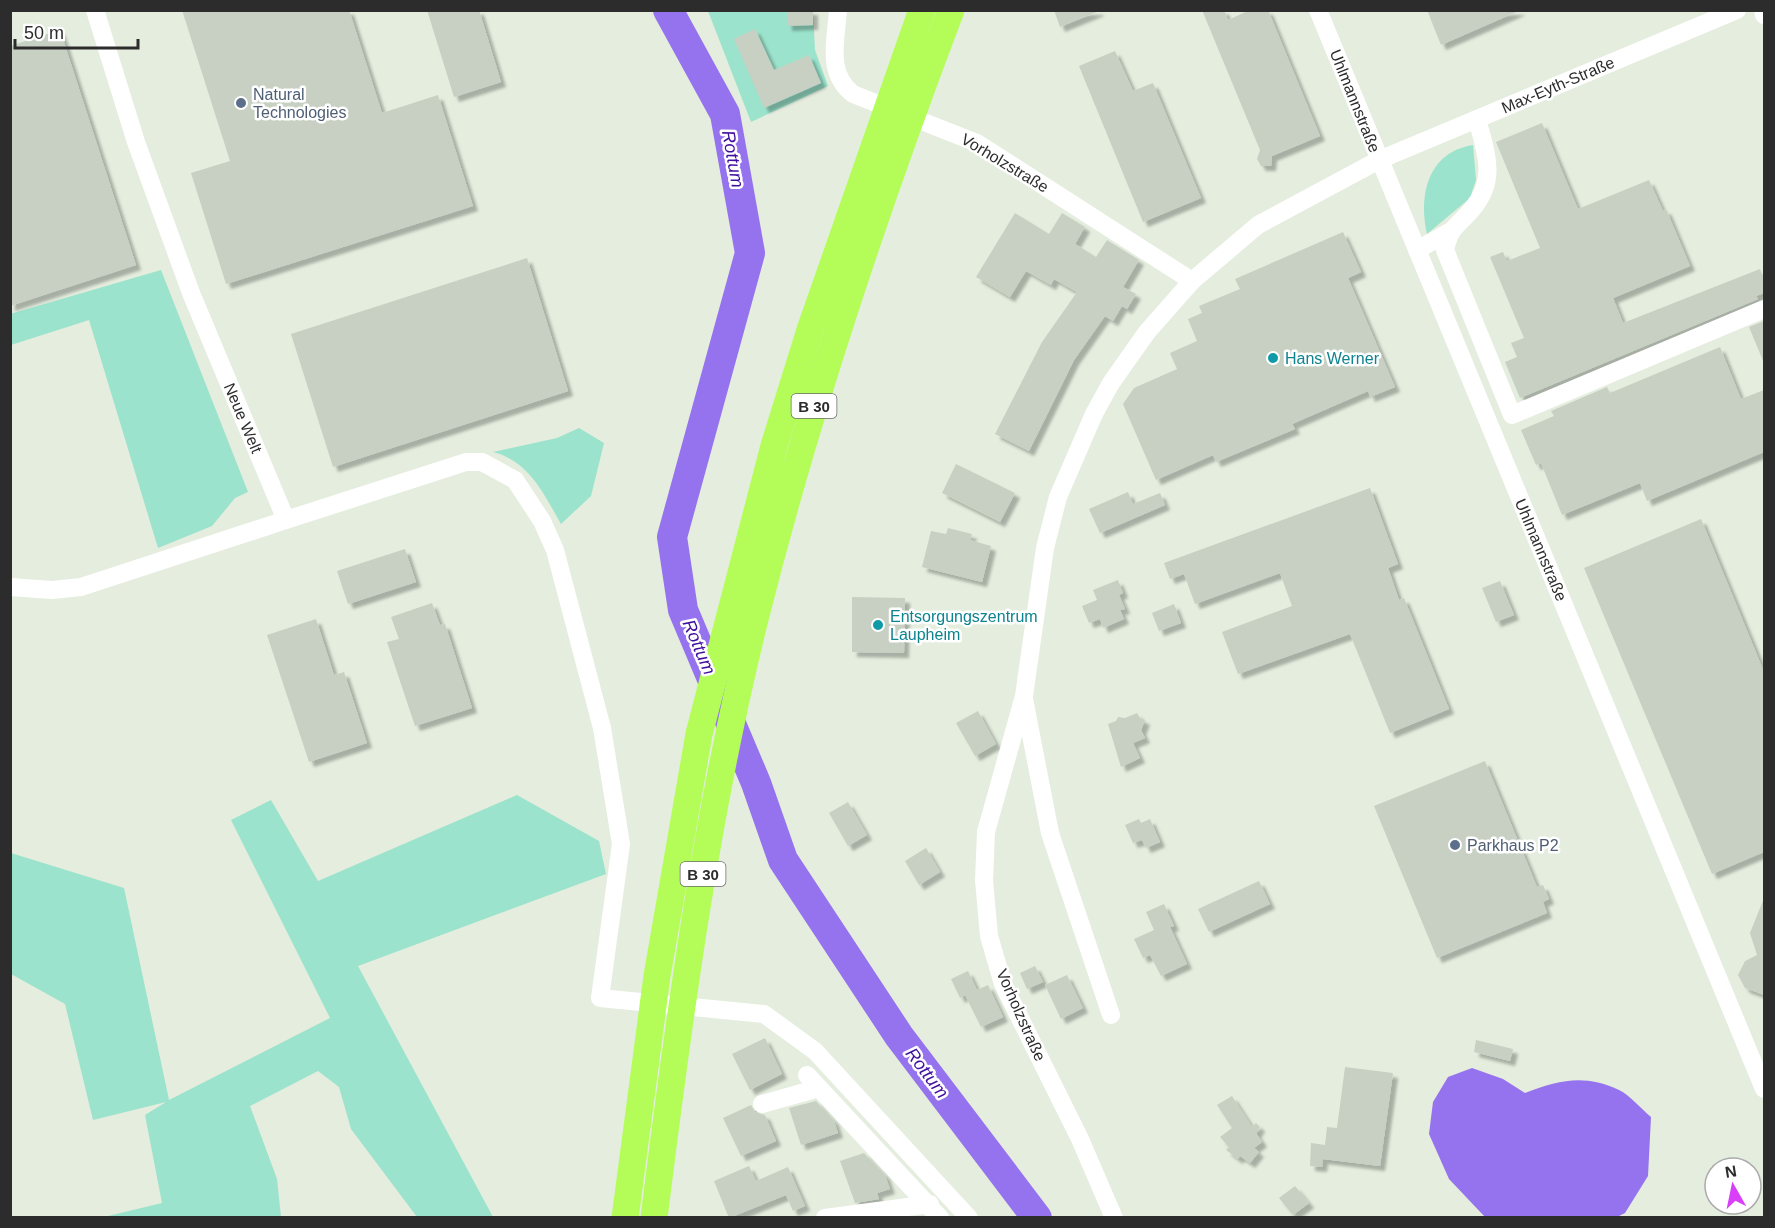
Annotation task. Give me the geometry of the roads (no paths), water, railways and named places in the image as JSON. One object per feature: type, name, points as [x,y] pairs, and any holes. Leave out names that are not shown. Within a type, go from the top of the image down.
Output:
[{"type":"highway","name":"B 30","points":[[625,1218],[657,976],[699,734],[774,446],[810,330],[908,85],[922,10]]},
{"type":"highway","name":"B 30","points":[[908,85],[951,10]]},
{"type":"highway","name":"B 30","points":[[654,1218],[686,978],[721,770],[767,574],[891,132]]},
{"type":"street","name":"Neue Welt","points":[[95,10],[136,142],[191,293],[286,520]]},
{"type":"street","name":"Vorholzstraße","points":[[838,10],[834,59],[841,85],[853,94],[977,143],[1192,281]]},
{"type":"street","name":"Uhlmannstraße","points":[[1318,10],[1764,1089]]},
{"type":"street","name":"Max-Eyth-Straße","points":[[1379,160],[1737,10]]},
{"type":"street","points":[[1762,10],[1764,15]]},
{"type":"street","points":[[1417,250],[1449,232],[1473,208],[1488,185],[1488,170],[1476,119]]},
{"type":"street","name":"Vorholzstraße","points":[[1114,1218],[1080,1139],[1004,984],[989,936],[984,880],[986,832],[1024,696],[1045,548],[1058,497],[1074,456],[1111,383],[1147,332],[1192,281],[1258,225],[1379,160]]},
{"type":"street","points":[[1449,232],[1445,250],[1448,260],[1512,416],[1764,309]]},
{"type":"street","points":[[10,587],[52,590],[81,587],[466,462],[482,462],[514,480],[542,521],[555,550],[602,728],[621,844],[600,998],[764,1014],[815,1051],[969,1218]]},
{"type":"street","name":"Vorholzstraße","points":[[1024,696],[1050,834],[1111,1015]]},
{"type":"street","points":[[762,1104],[813,1082],[935,1211]]},
{"type":"street","points":[[825,1218],[935,1211]]},
{"type":"waterway","name":"Rottum","points":[[668,10],[725,114],[750,253],[672,537],[683,610],[756,783],[783,860],[899,1036],[1037,1218]]},
{"type":"place","name":"Natural Technologies","points":[[241,103]]},
{"type":"place","name":"Hans Werner","points":[[1273,358]]},
{"type":"place","name":"Entsorgungszentrum Laupheim","points":[[878,625]]},
{"type":"place","name":"Parkhaus P2","points":[[1455,845]]}]
